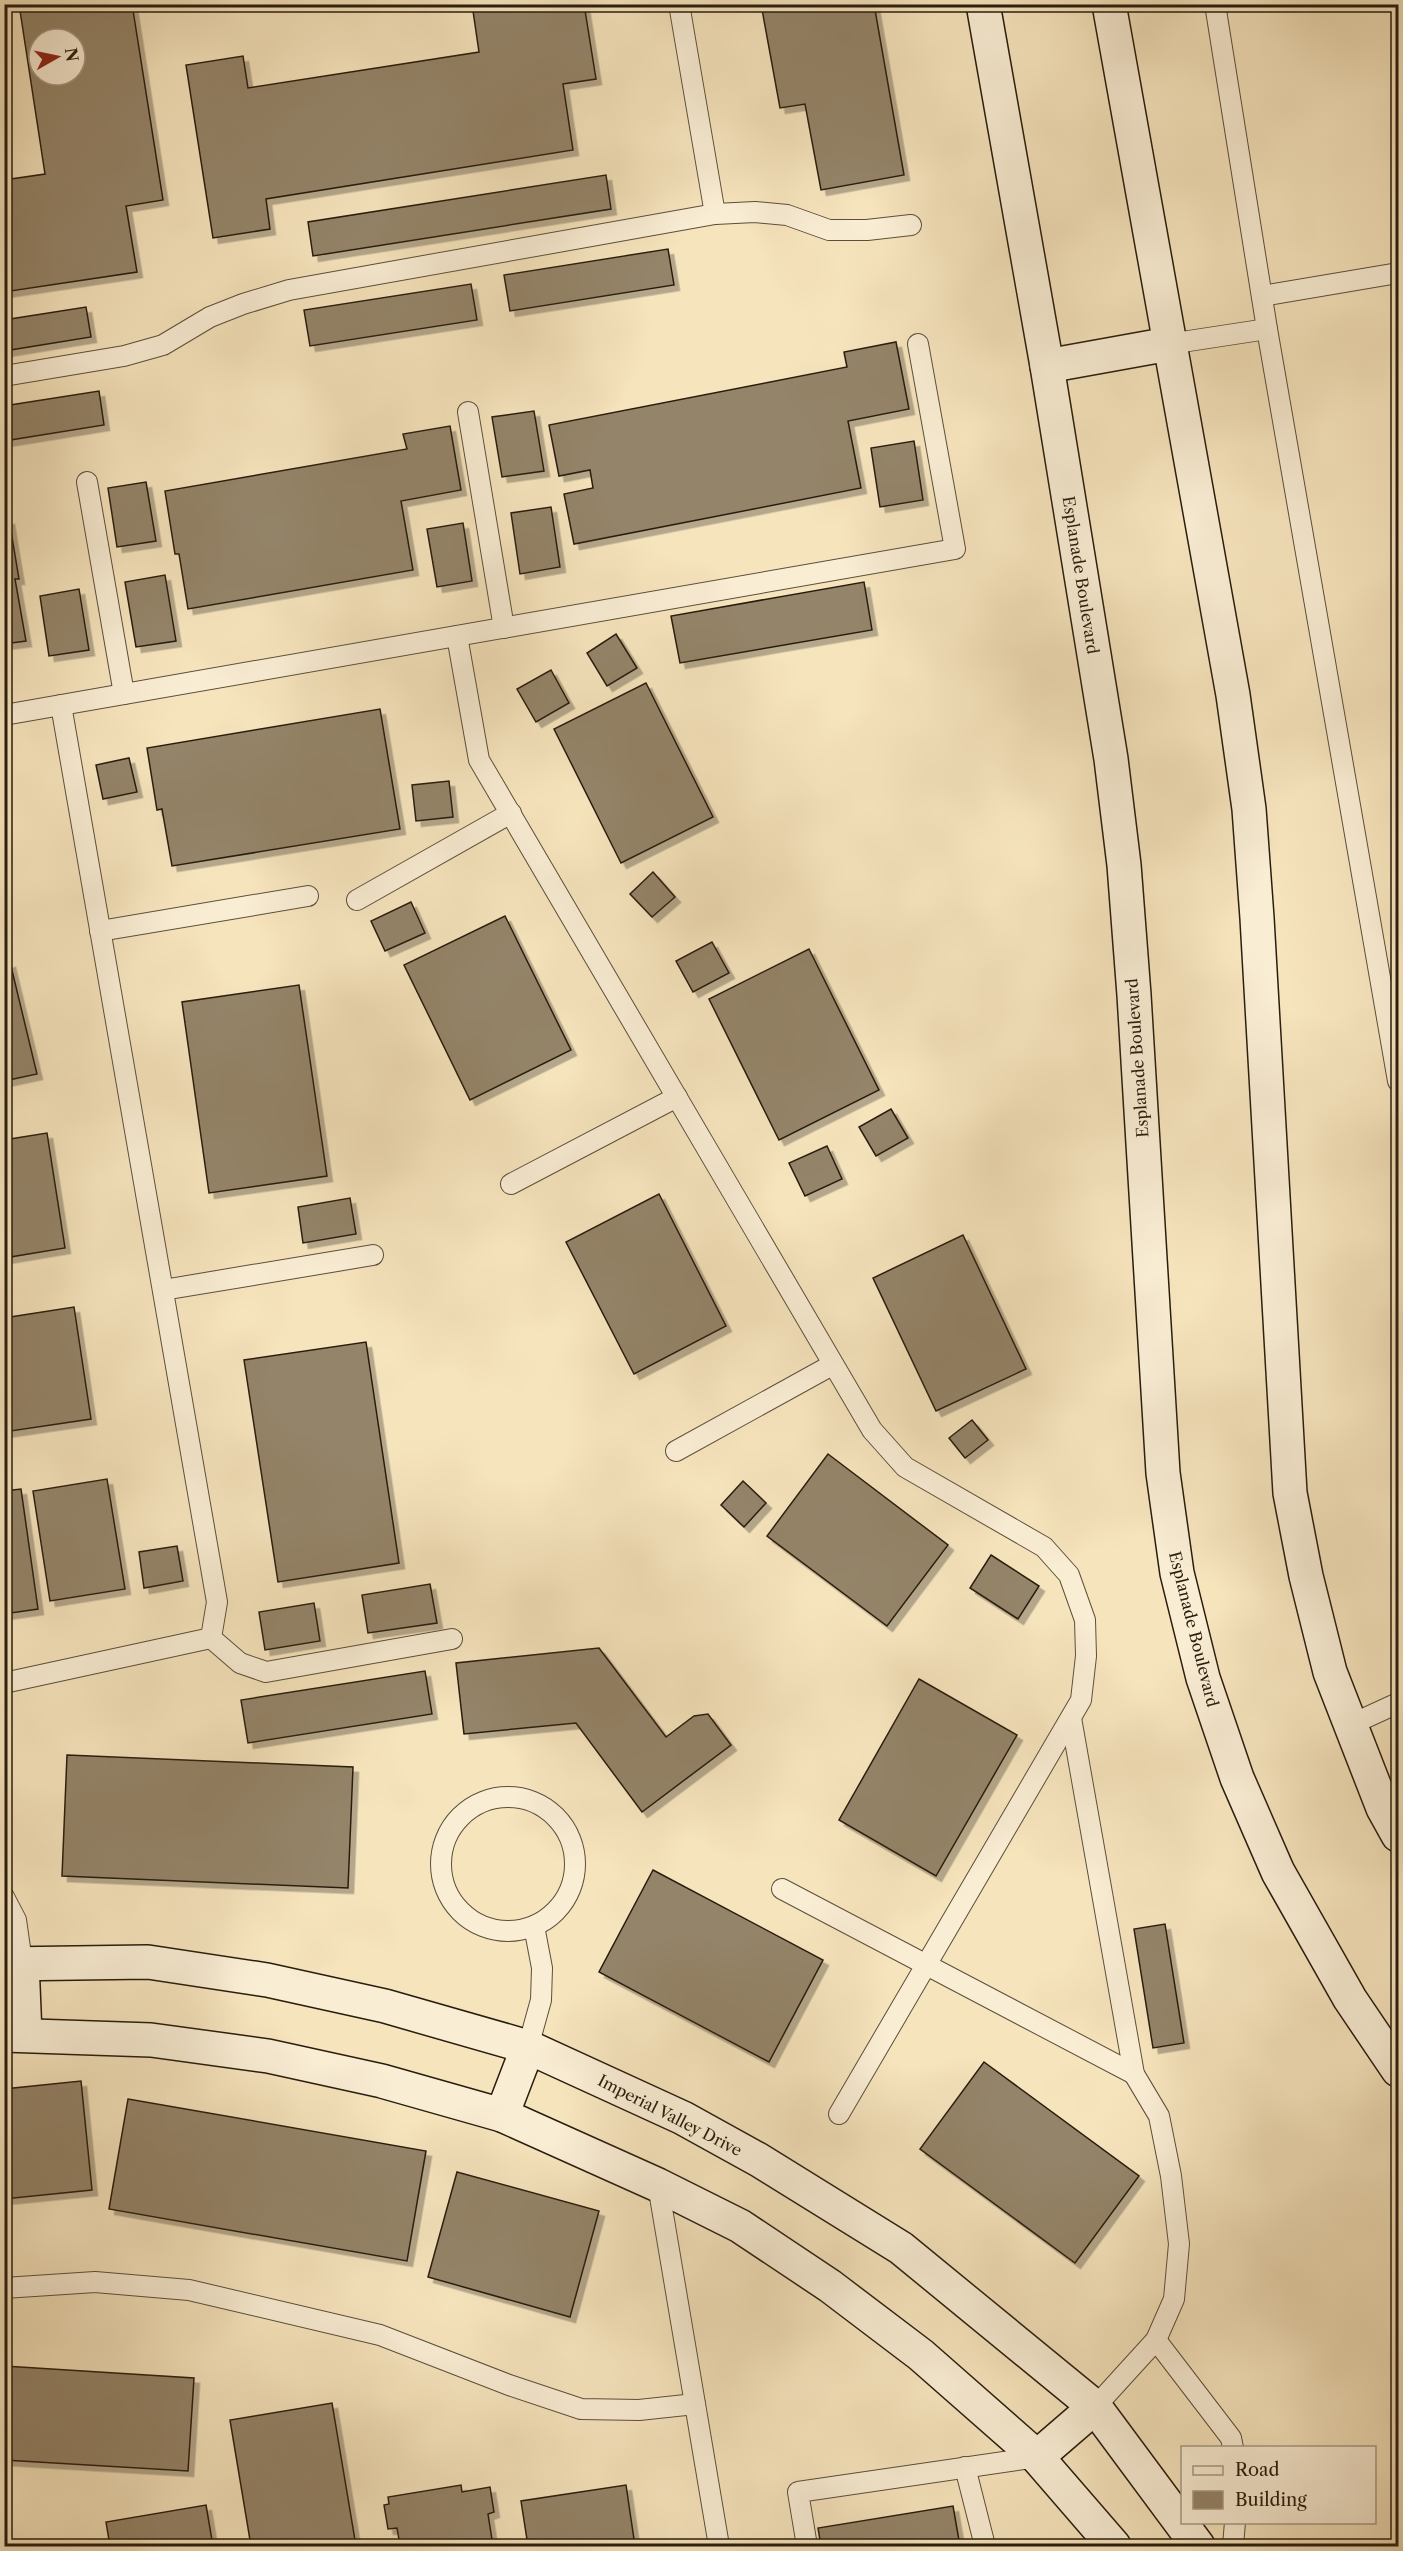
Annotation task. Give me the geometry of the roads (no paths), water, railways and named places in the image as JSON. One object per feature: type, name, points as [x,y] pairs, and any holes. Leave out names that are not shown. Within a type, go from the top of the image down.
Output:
[{"type":"street","name":"Esplanade Boulevard","points":[[983,4],[1047,366],[1112,759],[1124,865],[1134,995],[1163,1473],[1177,1574],[1203,1678],[1237,1778],[1278,1872],[1350,1999],[1398,2070]]},
{"type":"street","points":[[1109,4],[1233,695],[1249,809],[1259,942],[1290,1493],[1306,1576],[1330,1672],[1383,1808],[1398,1835]]},
{"type":"street","points":[[1047,366],[1169,344]]},
{"type":"street","name":"Imperial Valley Drive","points":[[13,1963],[148,1962],[267,1980],[385,2006],[528,2047],[682,2118],[759,2160],[901,2248],[1095,2408],[1198,2547]]},
{"type":"street","points":[[13,1963],[15,2035],[151,2040],[268,2056],[382,2081],[502,2115],[658,2185],[740,2226],[830,2286],[921,2355],[1036,2457],[1114,2547]]},
{"type":"street","points":[[502,2115],[528,2047]]},
{"type":"street","points":[[1036,2457],[1095,2408]]},
{"type":"lane","points":[[680,4],[715,214]]},
{"type":"lane","points":[[1215,4],[1262,296],[1398,1081]]},
{"type":"lane","points":[[4,376],[124,356],[163,345],[210,317],[290,290],[715,214],[754,212],[787,215],[829,230],[867,230],[910,225]]},
{"type":"lane","points":[[1262,296],[1398,273]]},
{"type":"lane","points":[[1169,344],[1268,329]]},
{"type":"lane","points":[[4,715],[955,549],[918,344]]},
{"type":"lane","points":[[468,412],[504,628]]},
{"type":"lane","points":[[87,482],[124,694]]},
{"type":"lane","points":[[457,636],[479,760],[872,1430],[905,1467],[1044,1547],[1069,1575],[1085,1620],[1086,1656],[1081,1700],[839,2114]]},
{"type":"lane","points":[[61,705],[217,1602],[211,1638]]},
{"type":"lane","points":[[357,900],[511,813]]},
{"type":"lane","points":[[100,931],[309,896]]},
{"type":"lane","points":[[512,1184],[677,1097]]},
{"type":"lane","points":[[163,1290],[373,1255]]},
{"type":"lane","points":[[676,1451],[832,1365]]},
{"type":"lane","points":[[211,1638],[240,1663],[266,1672],[452,1639]]},
{"type":"lane","points":[[4,1683],[211,1638]]},
{"type":"lane","points":[[1350,1725],[1398,1703]]},
{"type":"lane","points":[[1071,1718],[1134,2074],[1159,2116],[1171,2176],[1179,2244],[1174,2299],[1156,2340],[1095,2408]]},
{"type":"lane","points":[[515,1798],[536,1803],[554,1815],[567,1833],[574,1853],[574,1876],[567,1897],[552,1914],[534,1926],[512,1932],[490,1929],[470,1920],[454,1904],[444,1884],[441,1862],[445,1841],[450,1831],[472,1807],[492,1799],[515,1798]]},
{"type":"lane","points":[[783,1889],[1134,2074]]},
{"type":"lane","points":[[4,1897],[16,1920],[13,1963]]},
{"type":"lane","points":[[528,2047],[541,2000],[542,1968],[534,1926]]},
{"type":"lane","points":[[658,2185],[719,2547]]},
{"type":"lane","points":[[4,2288],[95,2282],[189,2290],[380,2335],[509,2385],[581,2409],[639,2410],[695,2404]]},
{"type":"lane","points":[[1156,2340],[1231,2438],[1233,2446]]},
{"type":"lane","points":[[807,2547],[798,2492],[1036,2457]]},
{"type":"lane","points":[[965,2467],[985,2547]]},
{"type":"lane","points":[[1233,2547],[1235,2524]]}]
